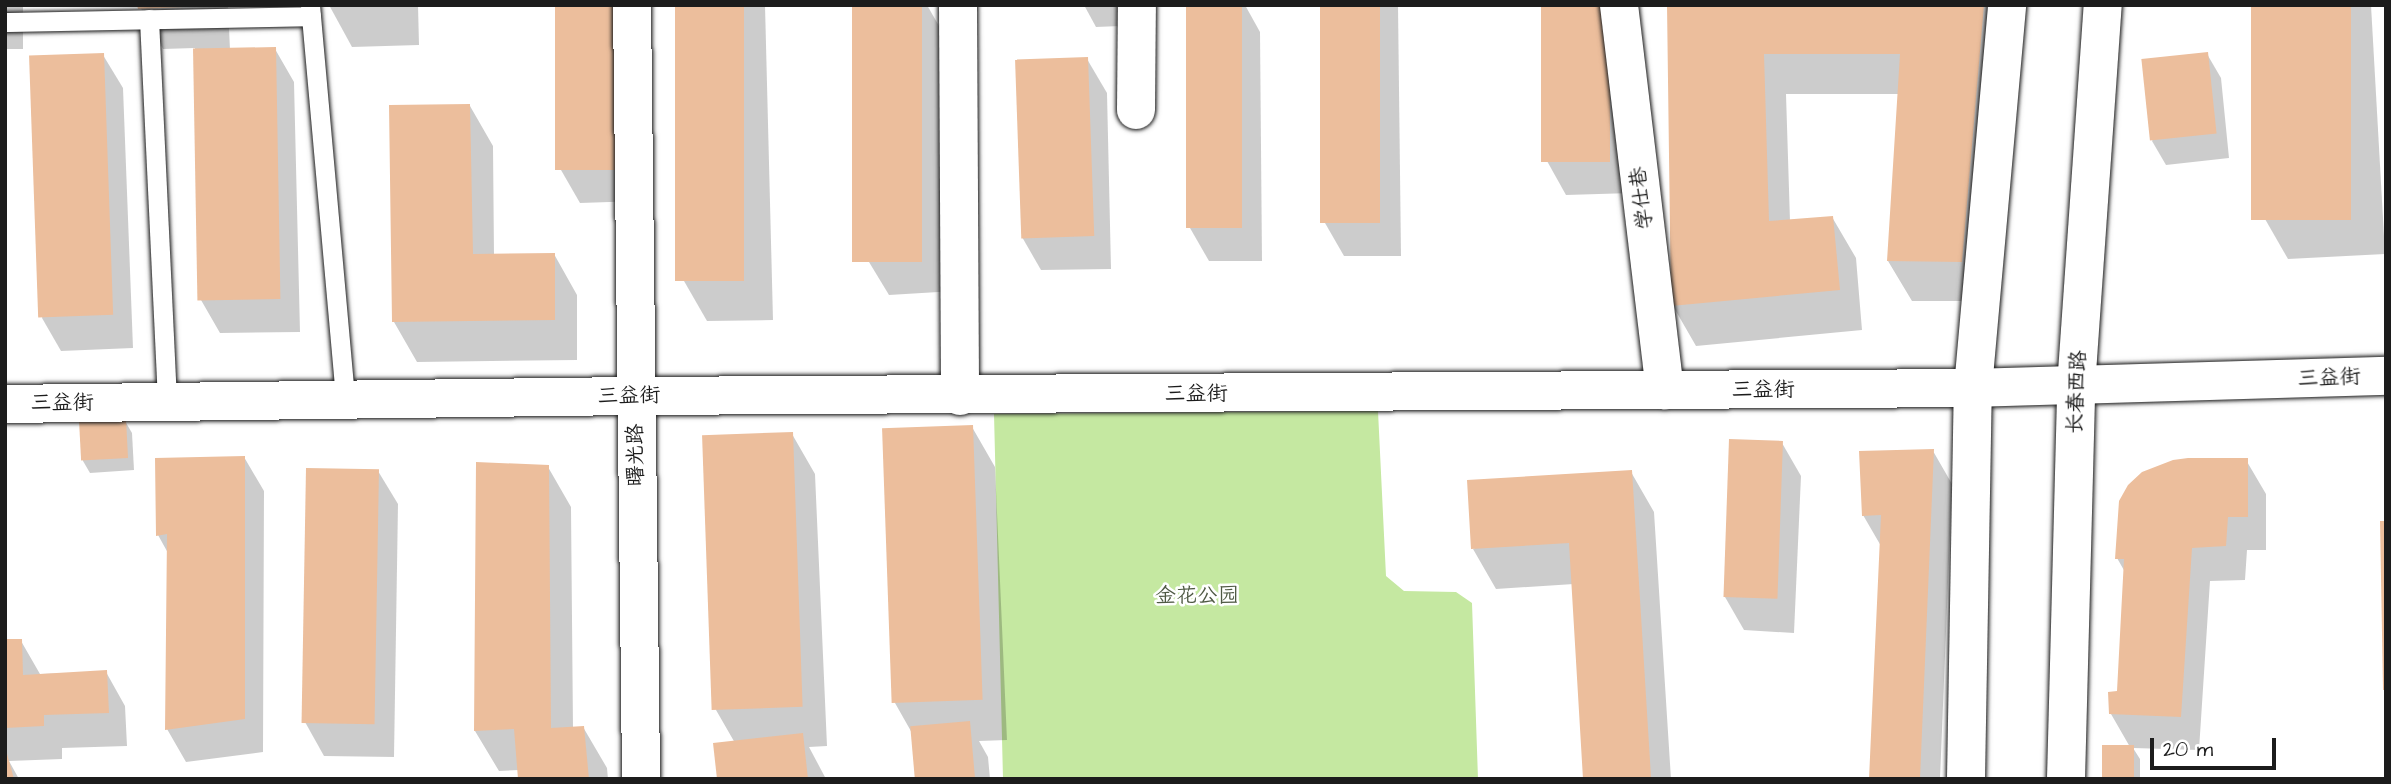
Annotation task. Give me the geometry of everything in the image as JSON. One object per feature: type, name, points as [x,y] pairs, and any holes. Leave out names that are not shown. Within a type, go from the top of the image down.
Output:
[{"type":"street","name":"曙光路","points":[[632,5],[641,779]]},
{"type":"street","points":[[958,5],[960,396]]},
{"type":"street","points":[[1136,110],[1137,5]]},
{"type":"street","name":"学仕巷","points":[[1619,5],[1665,390]]},
{"type":"street","points":[[1966,779],[1973,388],[2007,5]]},
{"type":"street","name":"长春西路","points":[[2066,779],[2076,387],[2103,5]]},
{"type":"street","name":"三益街","points":[[5,404],[635,396],[2076,387],[2386,376]]},
{"type":"lane","points":[[5,22],[149,19],[311,10],[345,401]]},
{"type":"lane","points":[[149,19],[167,403]]},
{"type":"green space","name":"金花公园","points":[[1378,411],[1386,576],[1404,591],[1456,592],[1472,603],[1478,779],[1003,779],[994,414]]},
{"type":"building","points":[[137,5],[184,5],[184,7],[138,9]]},
{"type":"building","points":[[555,5],[617,5],[617,170],[555,170]]},
{"type":"building","points":[[675,5],[744,5],[744,281],[675,281]]},
{"type":"building","points":[[852,5],[922,5],[922,262],[852,262]]},
{"type":"building","points":[[1186,5],[1242,5],[1242,228],[1186,228]]},
{"type":"building","points":[[1320,5],[1380,5],[1380,223],[1320,223]]},
{"type":"building","points":[[1541,5],[1610,5],[1610,162],[1541,162]]},
{"type":"building","points":[[1667,5],[1984,5],[1962,262],[1887,261],[1900,54],[1764,54],[1769,221],[1833,216],[1840,290],[1671,306]]},
{"type":"building","points":[[2251,5],[2351,5],[2351,220],[2251,220]]},
{"type":"building","points":[[276,47],[280,299],[197,300],[193,48]]},
{"type":"building","points":[[2208,52],[2217,134],[2150,141],[2141,59]]},
{"type":"building","points":[[104,53],[113,315],[38,317],[29,56]]},
{"type":"building","points":[[1088,57],[1094,236],[1021,238],[1015,60]]},
{"type":"building","points":[[470,104],[473,254],[555,253],[555,320],[392,322],[389,105]]},
{"type":"building","points":[[126,419],[128,458],[81,460],[79,421]]},
{"type":"building","points":[[973,425],[983,700],[892,703],[882,428]]},
{"type":"building","points":[[793,432],[803,707],[712,710],[702,435]]},
{"type":"building","points":[[1729,439],[1783,441],[1777,599],[1723,597]]},
{"type":"building","points":[[1934,449],[1920,779],[1869,779],[1881,515],[1862,516],[1859,451]]},
{"type":"building","points":[[245,456],[245,719],[165,730],[167,534],[156,536],[155,458]]},
{"type":"building","points":[[2248,458],[2248,517],[2228,517],[2226,546],[2192,548],[2181,717],[2109,714],[2108,692],[2117,691],[2124,559],[2115,559],[2119,501],[2128,485],[2142,472],[2173,460]]},
{"type":"building","points":[[476,462],[549,465],[551,728],[584,726],[589,779],[518,779],[514,729],[474,731]]},
{"type":"building","points":[[306,468],[379,469],[375,724],[302,723]]},
{"type":"building","points":[[1632,470],[1651,777],[1583,779],[1569,543],[1471,549],[1467,480]]},
{"type":"building","points":[[2380,521],[2386,521],[2386,690],[2383,690]]},
{"type":"building","points":[[5,639],[22,639],[23,675],[107,670],[109,713],[44,715],[44,726],[5,728]]},
{"type":"building","points":[[970,721],[975,779],[915,779],[910,726]]},
{"type":"building","points":[[803,733],[808,779],[717,779],[713,743]]},
{"type":"building","points":[[2102,745],[2134,745],[2134,779],[2102,779]]},
{"type":"building","points":[[6,750],[14,779],[5,779]]}]
